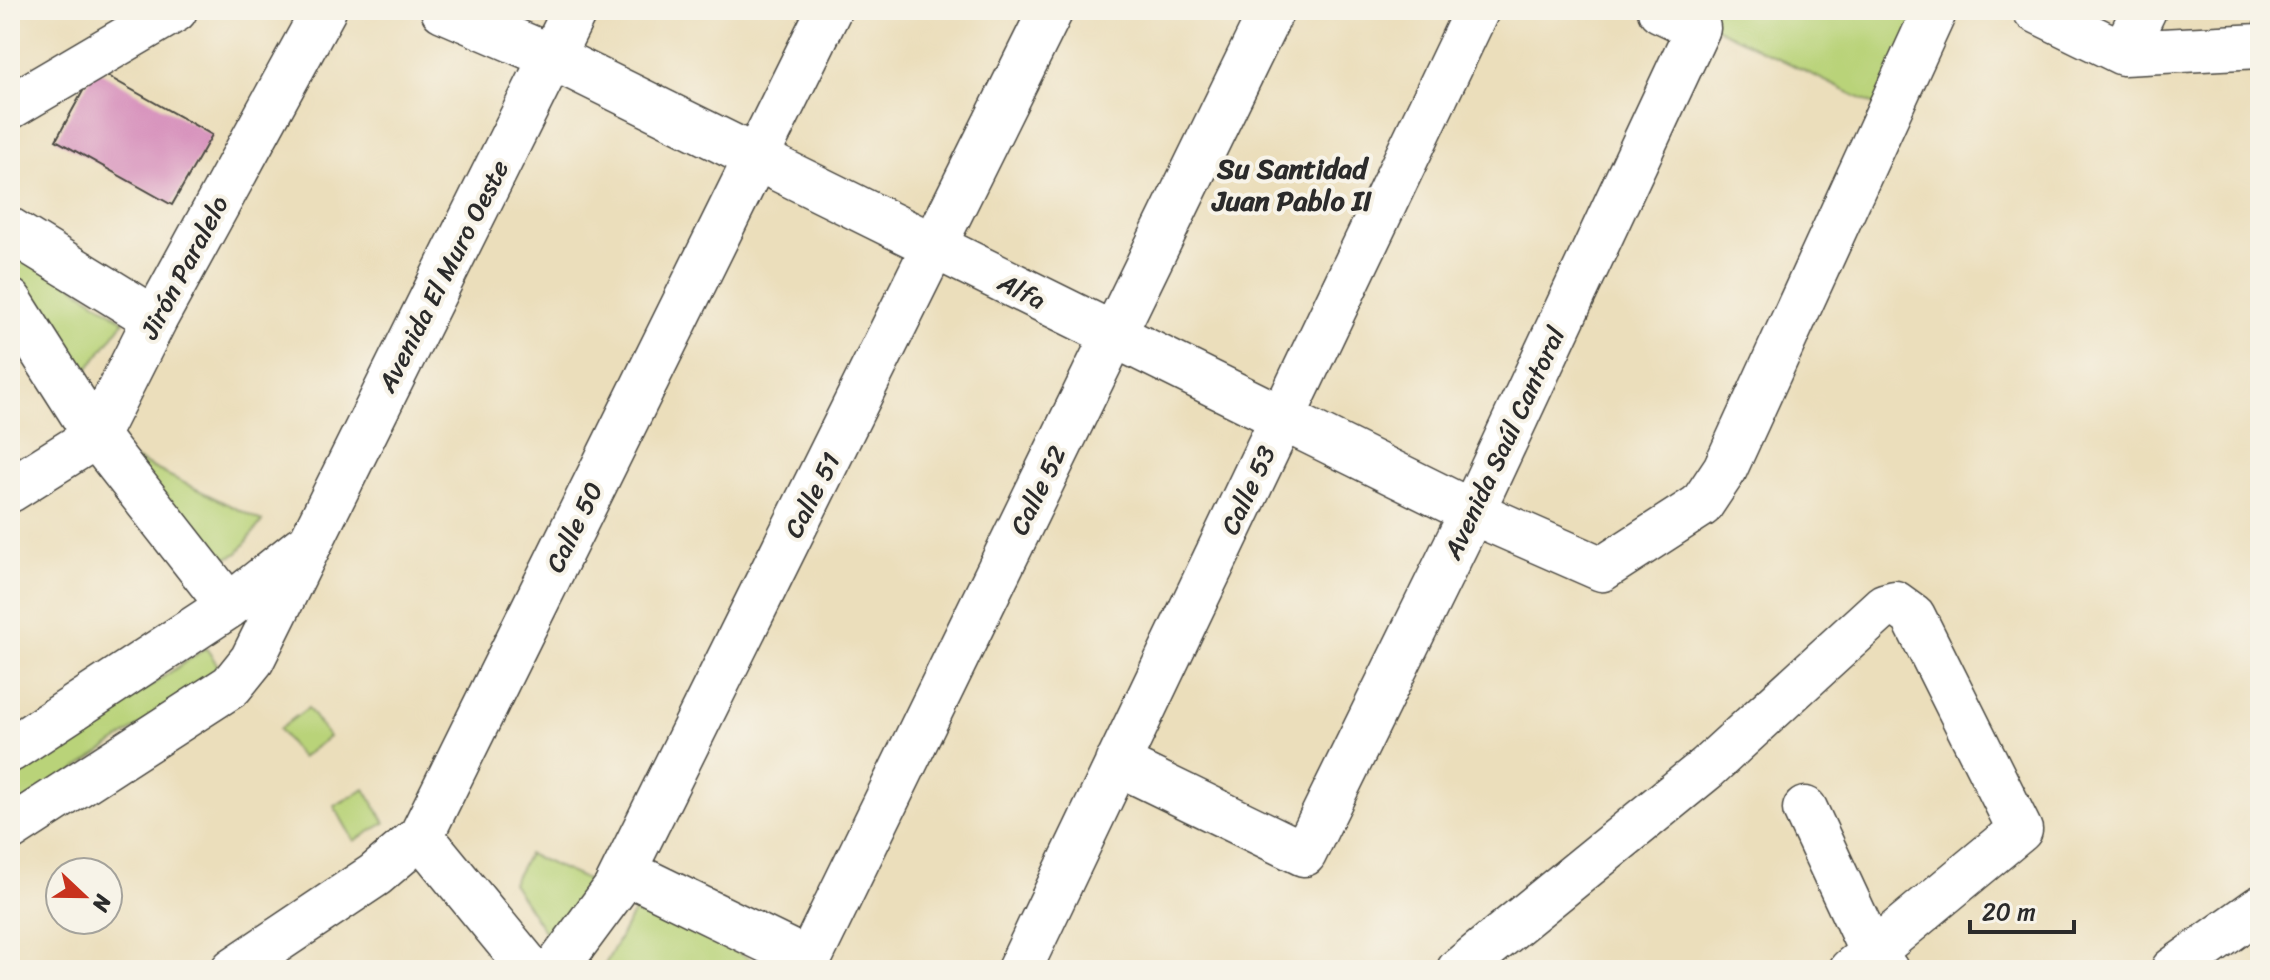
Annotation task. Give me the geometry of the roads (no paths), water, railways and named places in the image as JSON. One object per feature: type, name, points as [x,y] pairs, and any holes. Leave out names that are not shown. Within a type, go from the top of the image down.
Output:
[{"type":"street","points":[[10,107],[175,10]]},
{"type":"street","name":"Jirón Paralelo","points":[[96,436],[155,319],[324,10]]},
{"type":"street","name":"Alfa","points":[[443,10],[552,57],[755,161],[1472,512],[1602,569],[1701,505],[1725,469],[1935,10]]},
{"type":"street","name":"Avenida El Muro Oeste","points":[[10,829],[231,686],[252,660],[575,10]]},
{"type":"street","name":"Calle 50","points":[[233,970],[375,875],[421,836],[829,10]]},
{"type":"street","name":"Calle 51","points":[[555,970],[615,889],[1051,10]]},
{"type":"street","name":"Calle 52","points":[[807,965],[1272,10]]},
{"type":"street","name":"Calle 53","points":[[1019,970],[1477,10]]},
{"type":"street","points":[[2035,10],[2123,53],[2260,46]]},
{"type":"street","points":[[2123,53],[2144,10]]},
{"type":"street","name":"Avenida Saúl Cantoral","points":[[1117,763],[1304,854],[1472,512],[1679,19]]},
{"type":"street","points":[[10,230],[155,319]]},
{"type":"street","points":[[10,301],[96,436],[229,606]]},
{"type":"street","points":[[10,490],[96,436]]},
{"type":"street","name":"Avenida El Muro Oeste","points":[[10,750],[229,606],[310,542]]},
{"type":"street","points":[[1459,970],[1707,768],[1884,606],[1895,603],[1913,616],[2020,830],[1870,965],[1805,809]]},
{"type":"street","points":[[421,836],[531,970]]},
{"type":"street","points":[[624,871],[807,965]]},
{"type":"street","points":[[2173,970],[2260,908]]},
{"type":"district","name":"Su Santidad Juan Pablo II","points":[[1292,184]]}]
